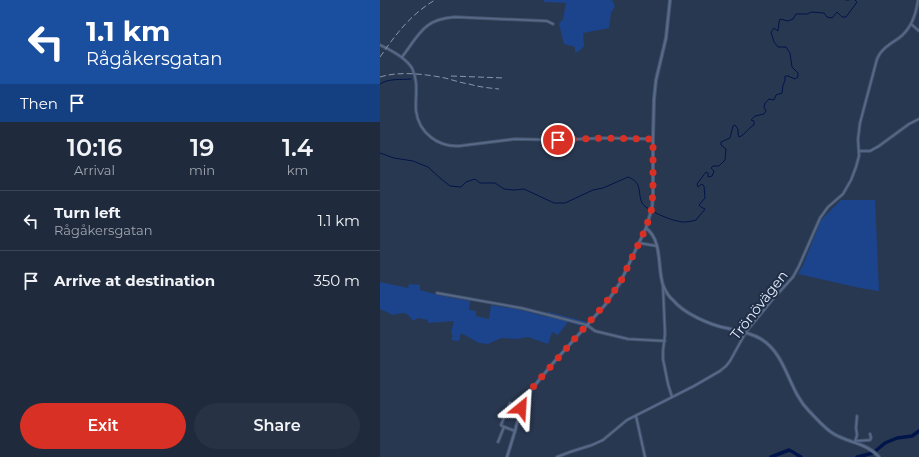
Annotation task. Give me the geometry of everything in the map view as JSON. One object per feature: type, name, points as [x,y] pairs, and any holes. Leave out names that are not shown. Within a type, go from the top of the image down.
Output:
[{"type":"street","points":[[507,457],[521,408],[528,394],[604,305],[620,283],[646,228],[652,208],[654,99],[656,80],[666,38],[670,0]]},
{"type":"street","name":"Trönövägen","points":[[557,457],[592,446],[603,440],[624,422],[694,386],[720,371],[730,361],[746,332],[796,274],[820,218],[828,207],[843,194],[848,185],[858,163],[860,152],[858,139],[860,123],[878,57],[884,48],[904,33],[911,24],[916,13],[918,0]]},
{"type":"street","points":[[402,57],[426,26],[434,21],[446,18],[455,17],[547,21],[552,24]]},
{"type":"street","points":[[911,24],[919,31]]},
{"type":"street","points":[[380,45],[402,57],[412,69],[416,83],[416,110],[421,125],[431,137],[444,144],[459,146],[515,139],[653,139]]},
{"type":"street","points":[[860,152],[870,151],[879,146],[909,124],[919,119]]},
{"type":"street","points":[[646,228],[654,236],[657,246],[663,286],[665,341],[663,359],[672,397]]},
{"type":"street","points":[[639,243],[657,246]]},
{"type":"street","points":[[663,286],[673,301],[684,310],[708,323],[746,332],[760,338],[774,350],[798,397],[809,412],[831,432],[842,438],[856,441],[870,440],[870,434]]},
{"type":"street","points":[[438,293],[521,308],[587,325],[595,331],[628,339],[665,341]]},
{"type":"street","points":[[510,403],[501,426],[515,431]]},
{"type":"street","points":[[636,415],[645,457]]},
{"type":"street","points":[[856,441],[857,416]]},
{"type":"street","points":[[498,442],[504,427]]},
{"type":"street","points":[[856,441],[879,456]]},
{"type":"shaded area","points":[[543,0],[612,0],[615,6],[611,13],[609,28],[583,33],[584,46],[575,53],[575,47],[564,44],[559,24],[563,19],[566,3],[545,2]]},
{"type":"shaded area","points":[[841,200],[875,200],[879,291],[798,274],[821,220]]},
{"type":"shaded area","points":[[380,282],[408,288],[409,284],[420,285],[420,290],[470,301],[469,310],[476,311],[476,316],[489,319],[491,305],[517,309],[548,317],[548,312],[587,322],[582,326],[568,322],[558,335],[552,332],[548,344],[528,337],[517,339],[501,338],[488,344],[479,343],[461,333],[459,341],[452,340],[451,338],[453,337],[451,332],[454,321],[428,323],[428,320],[418,318],[413,321],[404,313],[393,315],[380,309]]},
{"type":"waterway","points":[[380,153],[394,158],[413,161],[428,167],[450,186],[461,187],[466,182],[475,179],[480,183],[495,183],[504,189],[524,189],[554,203],[565,203],[593,190],[603,188],[628,177],[633,179],[638,185],[642,203],[649,209],[661,216],[680,222],[696,220],[705,209],[699,205],[705,198],[704,186],[702,184],[698,187],[697,184],[706,172],[708,173],[708,177],[712,176],[714,171],[711,168],[713,166],[719,166],[725,160],[726,149],[721,145],[721,142],[730,138],[733,126],[735,125],[738,129],[739,137],[754,125],[754,121],[751,120],[755,116],[764,114],[766,111],[764,107],[765,103],[769,99],[774,100],[776,95],[782,93],[785,76],[795,79],[798,77],[798,73],[792,67],[790,53],[786,47],[778,47],[774,42],[771,32],[774,28],[778,31],[780,19],[788,21],[793,19],[796,14],[808,14],[811,12],[824,13],[827,17],[832,18],[837,12],[842,17],[846,17],[857,2],[855,0]]},
{"type":"waterway","points":[[380,84],[391,80],[411,79]]},
{"type":"waterway","points":[[857,457],[873,453],[885,443],[897,438],[912,436],[919,431]]},
{"type":"waterway","points":[[771,457],[789,450],[801,457]]},
{"type":"railway","points":[[380,57],[404,25],[435,0]]},
{"type":"railway","points":[[380,77],[395,74],[421,74],[445,78],[480,87],[499,89]]},
{"type":"railway","points":[[451,76],[505,78]]},
{"type":"route","points":[[521,408],[526,396],[533,387],[604,305],[620,283],[646,228],[652,208],[653,139],[604,138],[558,140]]}]
